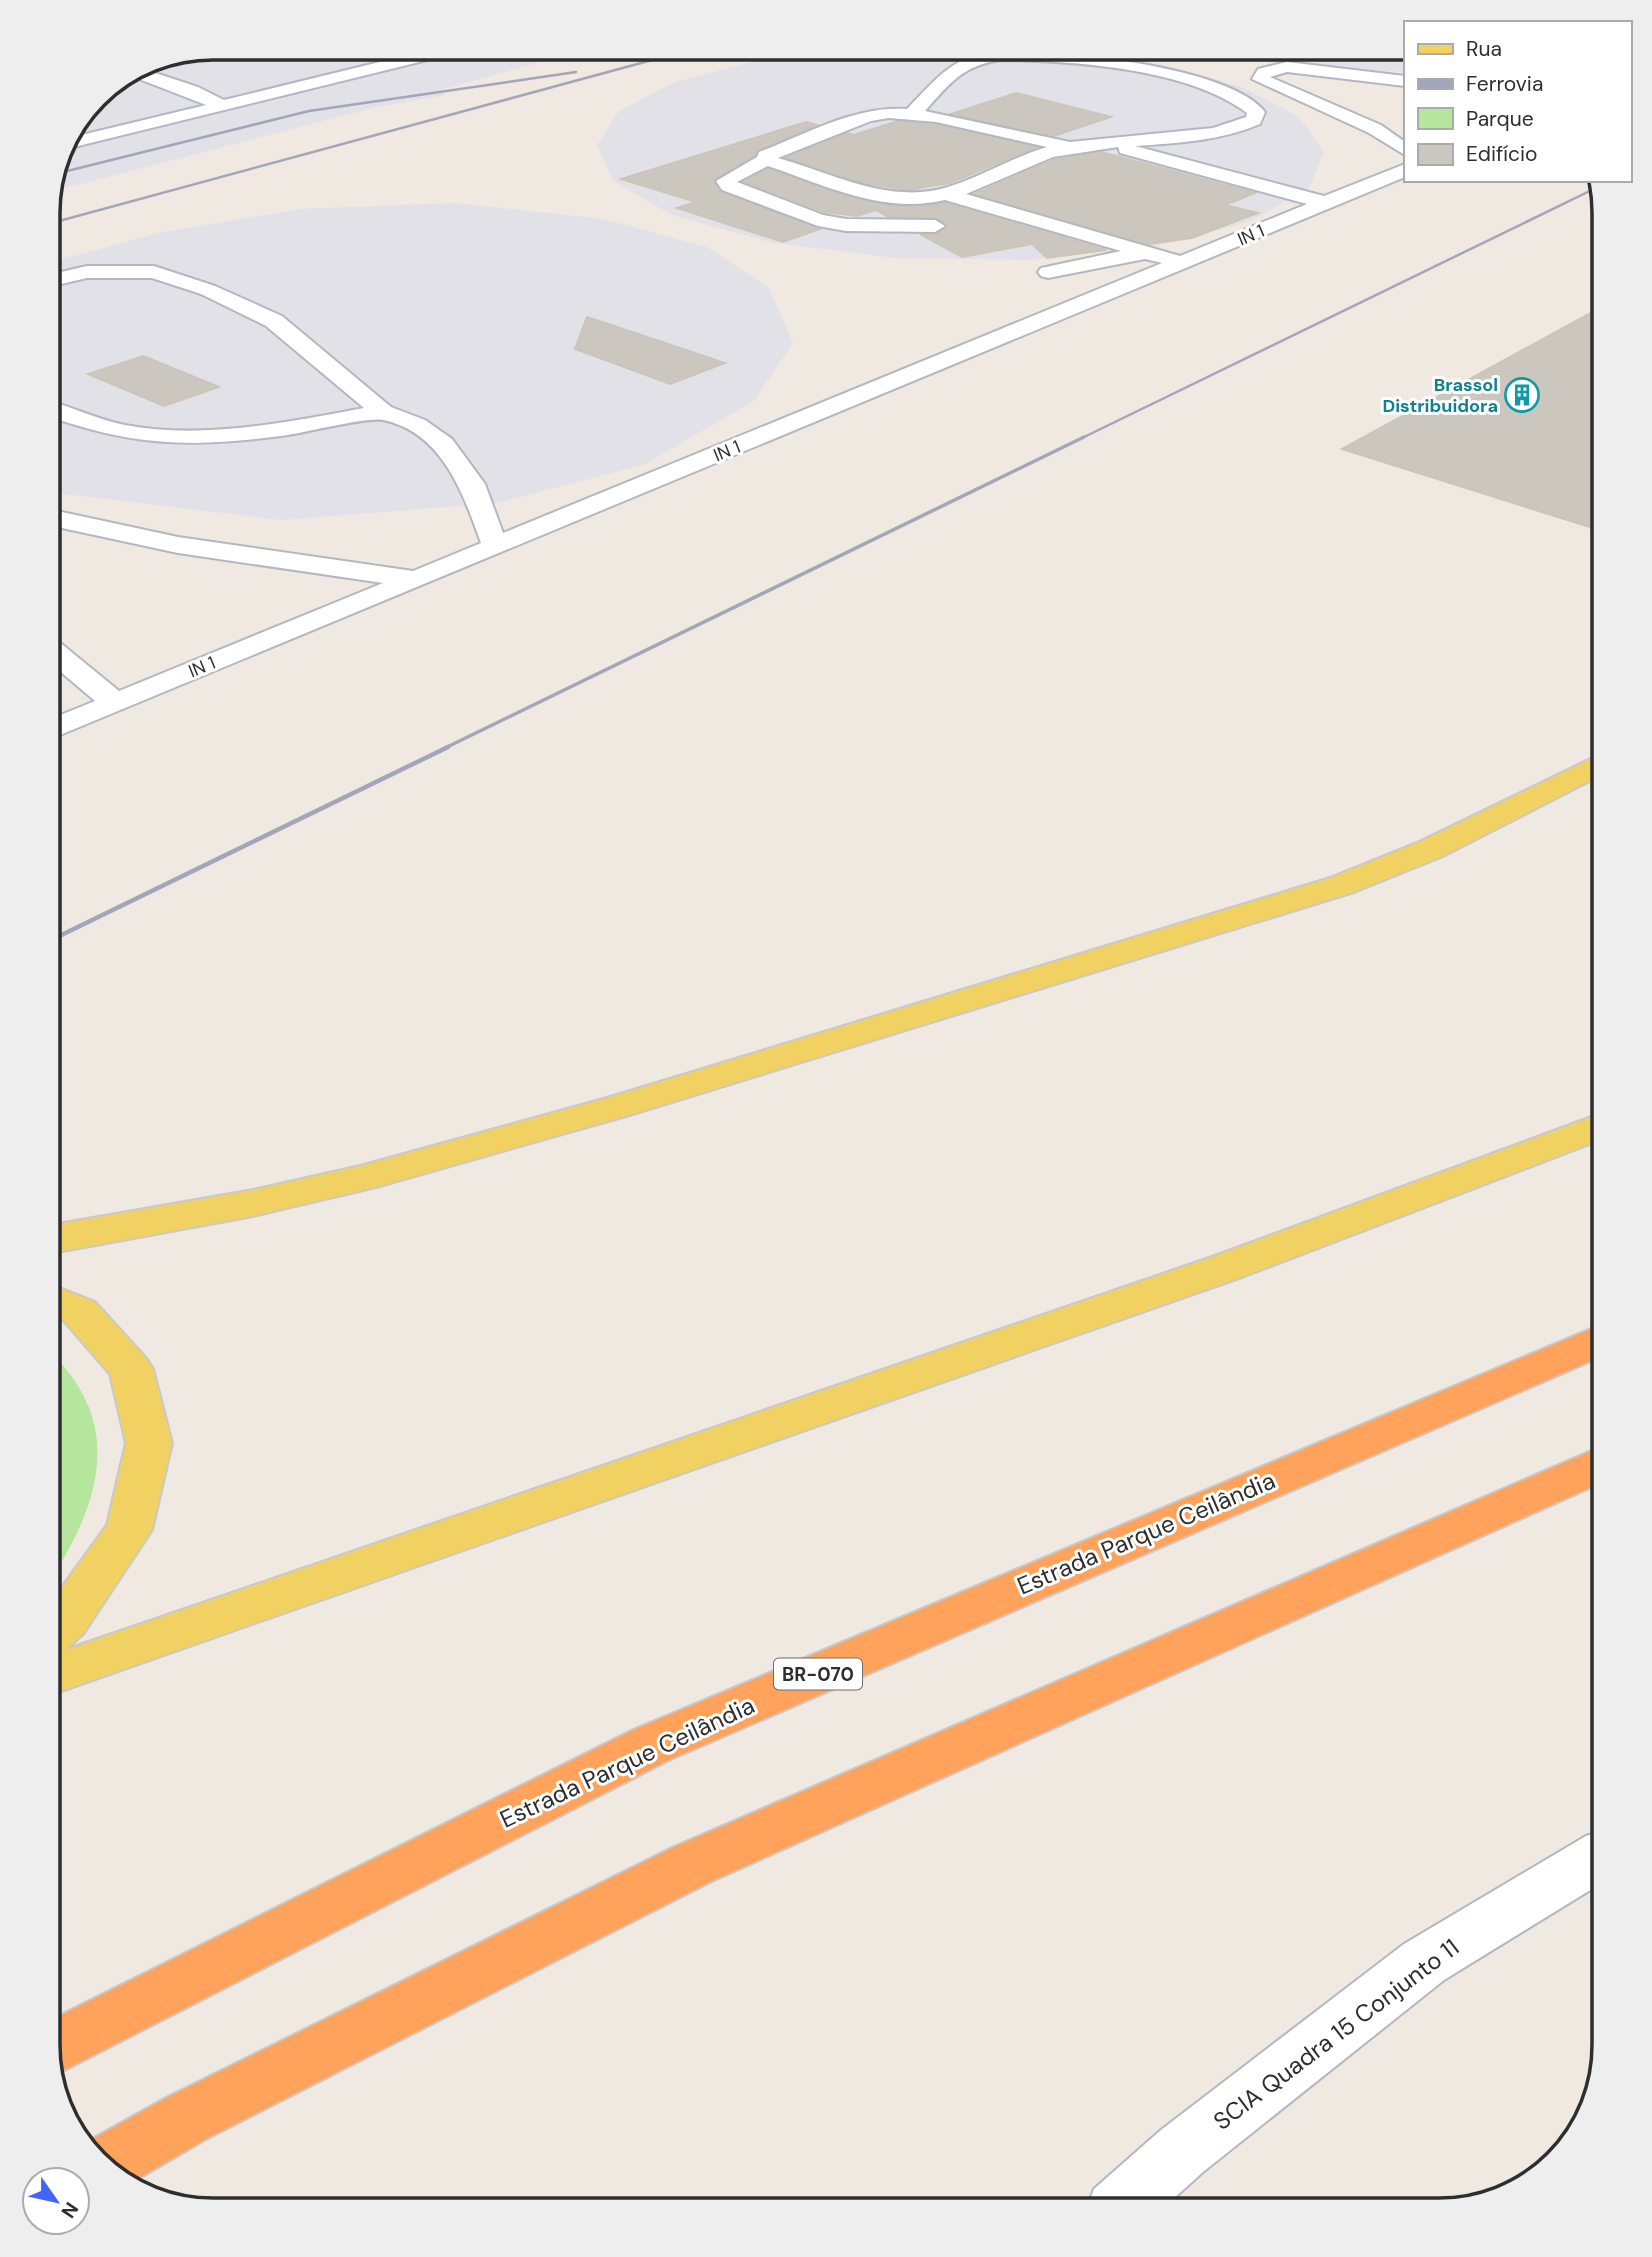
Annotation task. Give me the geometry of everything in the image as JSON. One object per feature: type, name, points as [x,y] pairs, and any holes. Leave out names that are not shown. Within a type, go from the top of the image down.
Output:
[{"type":"highway","name":"Estrada Parque Ceilândia","points":[[60,2043],[651,1745],[1592,1344]]},
{"type":"highway","points":[[113,2160],[187,2118],[693,1864],[1592,1468]]},
{"type":"main road","points":[[60,1238],[253,1203],[375,1175],[620,1106],[1342,886],[1431,849],[1592,768]]},
{"type":"main road","points":[[60,1671],[1227,1267],[1592,1129]]},
{"type":"main road","points":[[60,1303],[80,1312],[131,1369],[149,1443],[129,1530],[60,1625]]},
{"type":"street","points":[[77,141],[408,60]]},
{"type":"street","points":[[912,114],[961,65],[979,60]]},
{"type":"street","points":[[766,160],[886,196],[918,199],[944,194],[1069,147],[1227,131],[1255,120],[1256,112],[1249,103],[1206,86],[1075,60]]},
{"type":"street","points":[[1404,81],[1287,67],[1264,73],[1260,79],[1375,129],[1404,149]]},
{"type":"street","points":[[145,75],[192,90],[220,105]]},
{"type":"street","points":[[935,226],[846,225],[818,220],[729,186],[725,181],[766,160],[769,152],[867,116],[912,114],[1069,147]]},
{"type":"street","points":[[1103,143],[1327,203]]},
{"type":"street","name":"IN 1","points":[[60,726],[1404,170]]},
{"type":"street","points":[[944,194],[1183,263]]},
{"type":"street","points":[[1048,272],[1148,253]]},
{"type":"street","points":[[60,278],[88,272],[136,270],[167,275],[208,290],[274,321],[383,412],[417,425],[443,444],[472,484],[495,546]]},
{"type":"street","points":[[60,412],[126,432],[189,436],[297,426],[383,412]]},
{"type":"street","points":[[60,520],[178,545],[415,579]]},
{"type":"street","points":[[60,657],[115,703]]},
{"type":"street","name":"SCIA Quadra 15 Conjunto 11","points":[[1130,2198],[1182,2151],[1424,1962],[1592,1861]]},
{"type":"shaded area","points":[[544,60],[440,90],[446,95],[377,107],[61,189],[71,154],[80,136],[104,104],[145,75],[183,62]]},
{"type":"shaded area","points":[[1132,60],[1160,64],[1242,87],[1299,117],[1324,152],[1309,188],[1251,221],[1154,247],[1029,260],[894,258],[769,242],[672,215],[613,181],[597,145],[619,111],[675,82],[755,61]]},
{"type":"shaded area","points":[[1255,60],[1404,60],[1404,72]]},
{"type":"shaded area","points":[[456,203],[603,219],[707,247],[769,288],[793,343],[754,401],[643,465],[496,503],[282,520],[60,493],[60,260],[162,232],[300,209]]},
{"type":"green space","points":[[60,1364],[72,1377],[88,1406],[96,1435],[97,1465],[81,1525],[60,1563]]},
{"type":"building","points":[[1016,93],[1111,117],[1054,136],[951,114]]},
{"type":"building","points":[[898,121],[936,125],[1037,147],[950,183],[907,190],[864,183],[786,158],[847,133],[854,135]]},
{"type":"building","points":[[806,122],[817,125],[758,150],[755,155],[713,180],[721,192],[820,229],[783,242],[677,208],[696,202],[621,179]]},
{"type":"building","points":[[1101,152],[1255,193],[1225,205],[1258,213],[1192,238],[1148,244],[974,194],[1054,160]]},
{"type":"building","points":[[768,169],[854,198],[900,206],[945,203],[1106,250],[1047,258],[1032,244],[962,257],[920,234],[935,235],[946,228],[946,224],[936,218],[888,217],[876,210],[857,216],[824,212],[743,182]]},
{"type":"building","name":"Brassol Distribuidora","points":[[1592,312],[1592,528],[1342,449]]},
{"type":"building","points":[[587,317],[725,363],[670,384],[575,349]]},
{"type":"building","points":[[143,356],[219,387],[164,406],[88,374]]},
{"type":"railway","points":[[60,221],[652,60]]},
{"type":"railway","points":[[66,171],[309,111],[576,72]]},
{"type":"railway","points":[[1080,439],[1591,191]]},
{"type":"railway","points":[[445,748],[1084,437]]},
{"type":"railway","points":[[60,936],[448,747]]},
{"type":"place","name":"Brassol Distribuidora","points":[[1522,395]]}]
